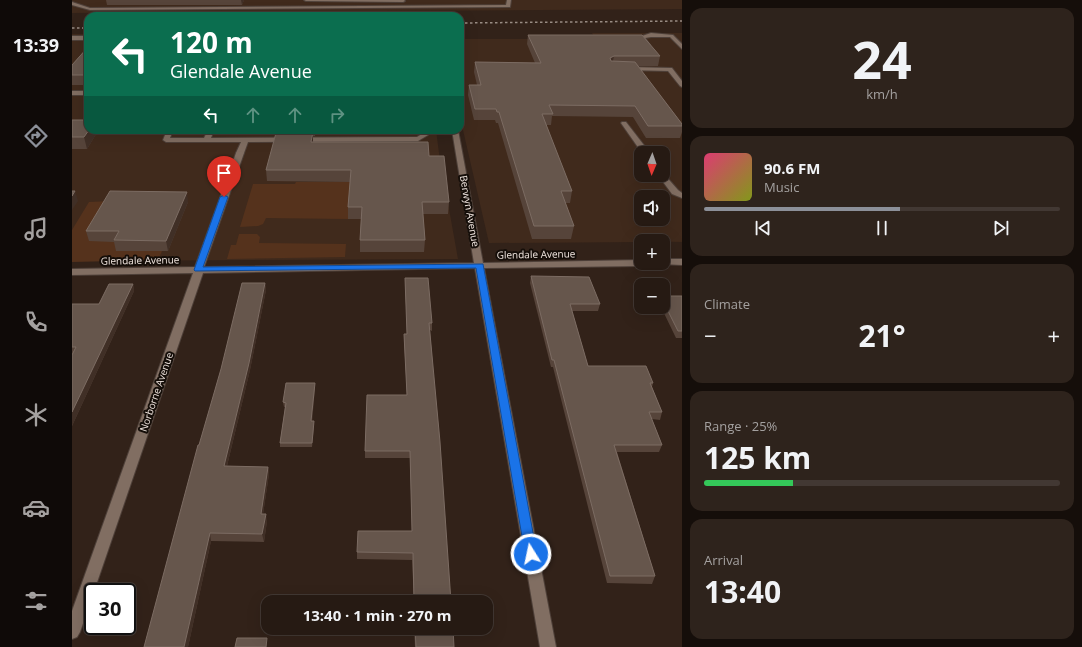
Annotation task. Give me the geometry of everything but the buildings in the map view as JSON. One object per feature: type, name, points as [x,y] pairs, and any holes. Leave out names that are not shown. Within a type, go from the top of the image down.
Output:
[{"type":"street","points":[[306,0],[411,1],[442,7]]},
{"type":"street","points":[[72,3],[90,10],[508,6],[509,0]]},
{"type":"street","points":[[647,45],[642,37],[651,35],[670,36],[682,47]]},
{"type":"street","points":[[72,38],[84,38]]},
{"type":"street","points":[[619,69],[670,70],[682,85]]},
{"type":"street","points":[[72,93],[84,93]]},
{"type":"street","points":[[624,123],[641,146]]},
{"type":"street","points":[[168,134],[166,140],[418,139],[425,134]]},
{"type":"street","points":[[207,140],[209,134]]},
{"type":"street","name":"Berwyn Avenue","points":[[456,134],[548,647]]},
{"type":"street","name":"Norborne Avenue","points":[[72,632],[198,270],[245,140]]},
{"type":"street","points":[[667,182],[675,192],[682,196]]},
{"type":"street","points":[[670,262],[682,262]]},
{"type":"street","name":"Glendale Avenue","points":[[72,272],[634,263]]},
{"type":"shaded area","points":[[72,0],[682,0],[682,9],[72,13]]},
{"type":"shaded area","points":[[592,33],[682,33],[682,242],[670,242],[670,234],[634,234],[634,242],[489,243],[464,134],[464,39],[595,39]]},
{"type":"shaded area","points":[[72,34],[84,34],[84,134],[437,134],[458,259],[72,261]]},
{"type":"shaded area","points":[[296,182],[351,182],[348,219],[266,218],[263,224],[258,226],[240,227],[253,184],[295,184]]},
{"type":"shaded area","points":[[112,201],[121,242],[162,251],[158,260],[72,262],[72,230],[89,202]]},
{"type":"shaded area","points":[[239,234],[257,234],[260,237],[259,243],[346,244],[345,257],[227,259],[231,245],[236,245]]},
{"type":"railway","points":[[464,23],[682,21]]},
{"type":"railway","points":[[72,28],[84,28]]},
{"type":"route","points":[[224,197],[198,270],[480,266],[531,554]]}]
